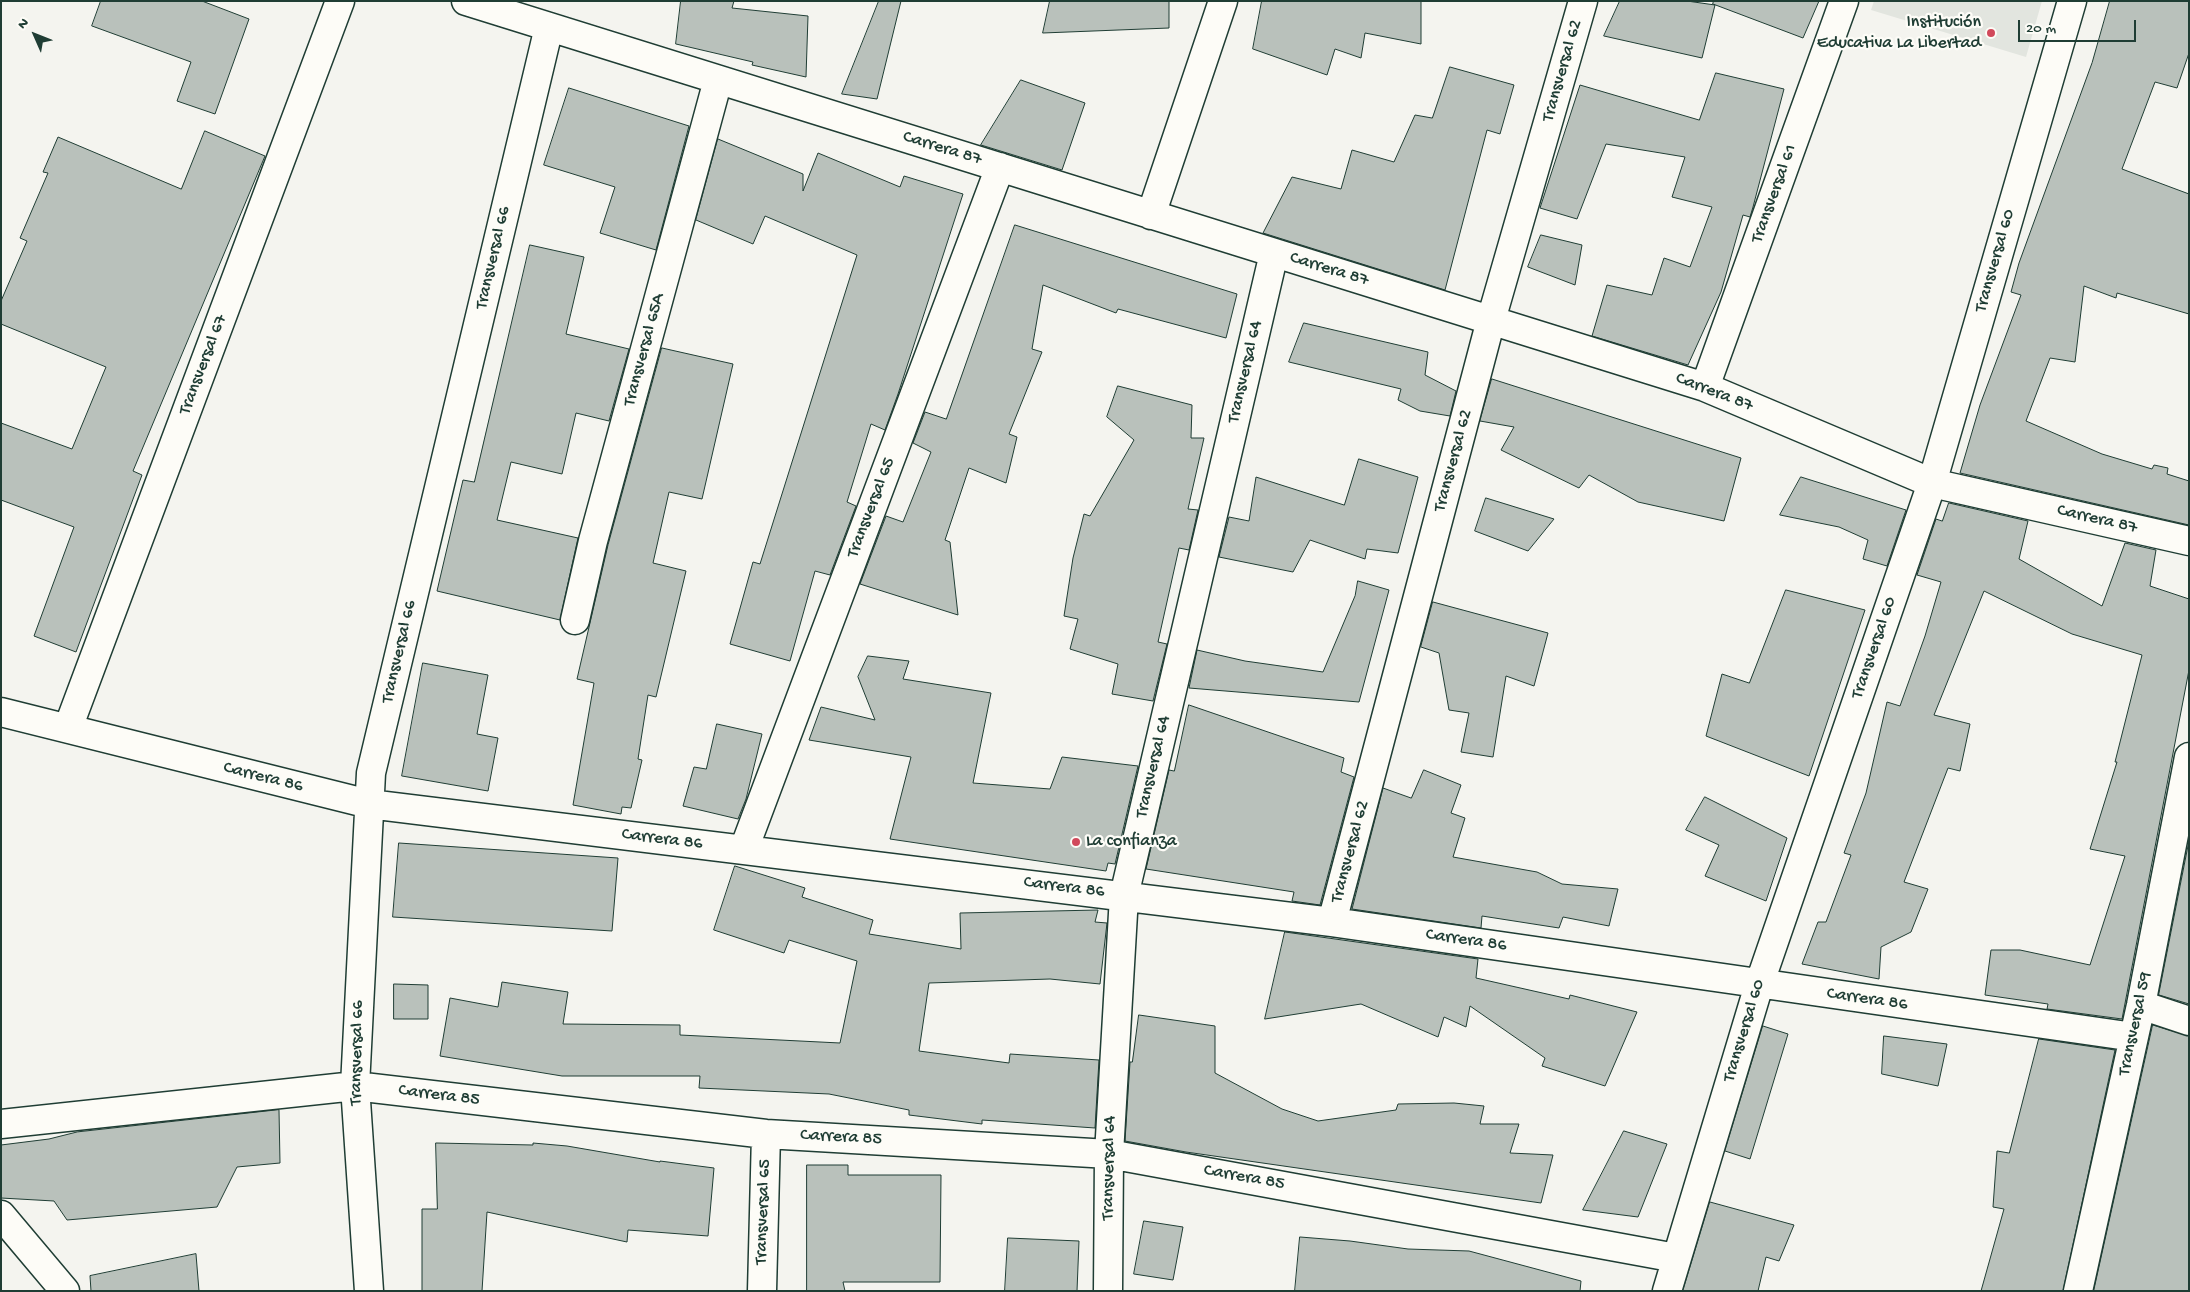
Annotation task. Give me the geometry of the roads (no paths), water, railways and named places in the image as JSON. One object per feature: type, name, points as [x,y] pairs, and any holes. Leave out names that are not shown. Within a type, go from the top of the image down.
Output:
[{"type":"street","name":"Transversal 67","points":[[68,728],[340,1]]},
{"type":"street","name":"Carrera 87","points":[[466,1],[1705,387],[1932,483],[2189,541]]},
{"type":"street","points":[[1151,215],[1224,1]]},
{"type":"street","name":"Transversal 62","points":[[1332,922],[1491,320],[1583,1]]},
{"type":"street","name":"Transversal 61","points":[[1705,387],[1844,1]]},
{"type":"street","name":"Transversal 60","points":[[1667,1291],[1759,984],[1932,483],[2072,1]]},
{"type":"street","name":"Transversal 66","points":[[369,1291],[355,1086],[371,773],[549,27]]},
{"type":"street","name":"Transversal 65A","points":[[575,620],[595,531],[718,80]]},
{"type":"street","name":"Transversal 65","points":[[744,849],[1000,167]]},
{"type":"street","name":"Transversal 64","points":[[1108,1291],[1109,1154],[1124,896],[1274,253]]},
{"type":"street","name":"Carrera 86","points":[[1,712],[369,804],[1332,922],[2134,1037]]},
{"type":"street","name":"Transversal 59","points":[[2078,1291],[2141,1005],[2189,757]]},
{"type":"street","points":[[2141,1005],[2189,1021]]},
{"type":"street","name":"Carrera 85","points":[[1,1124],[355,1086],[766,1134],[1109,1154],[1676,1258]]},
{"type":"street","name":"Transversal 65","points":[[762,1291],[766,1134]]},
{"type":"street","points":[[1,1215],[65,1291]]},
{"type":"place","name":"Institución Educativa La Libertad","points":[[1991,33]]},
{"type":"place","name":"La confianza","points":[[1076,842]]}]
